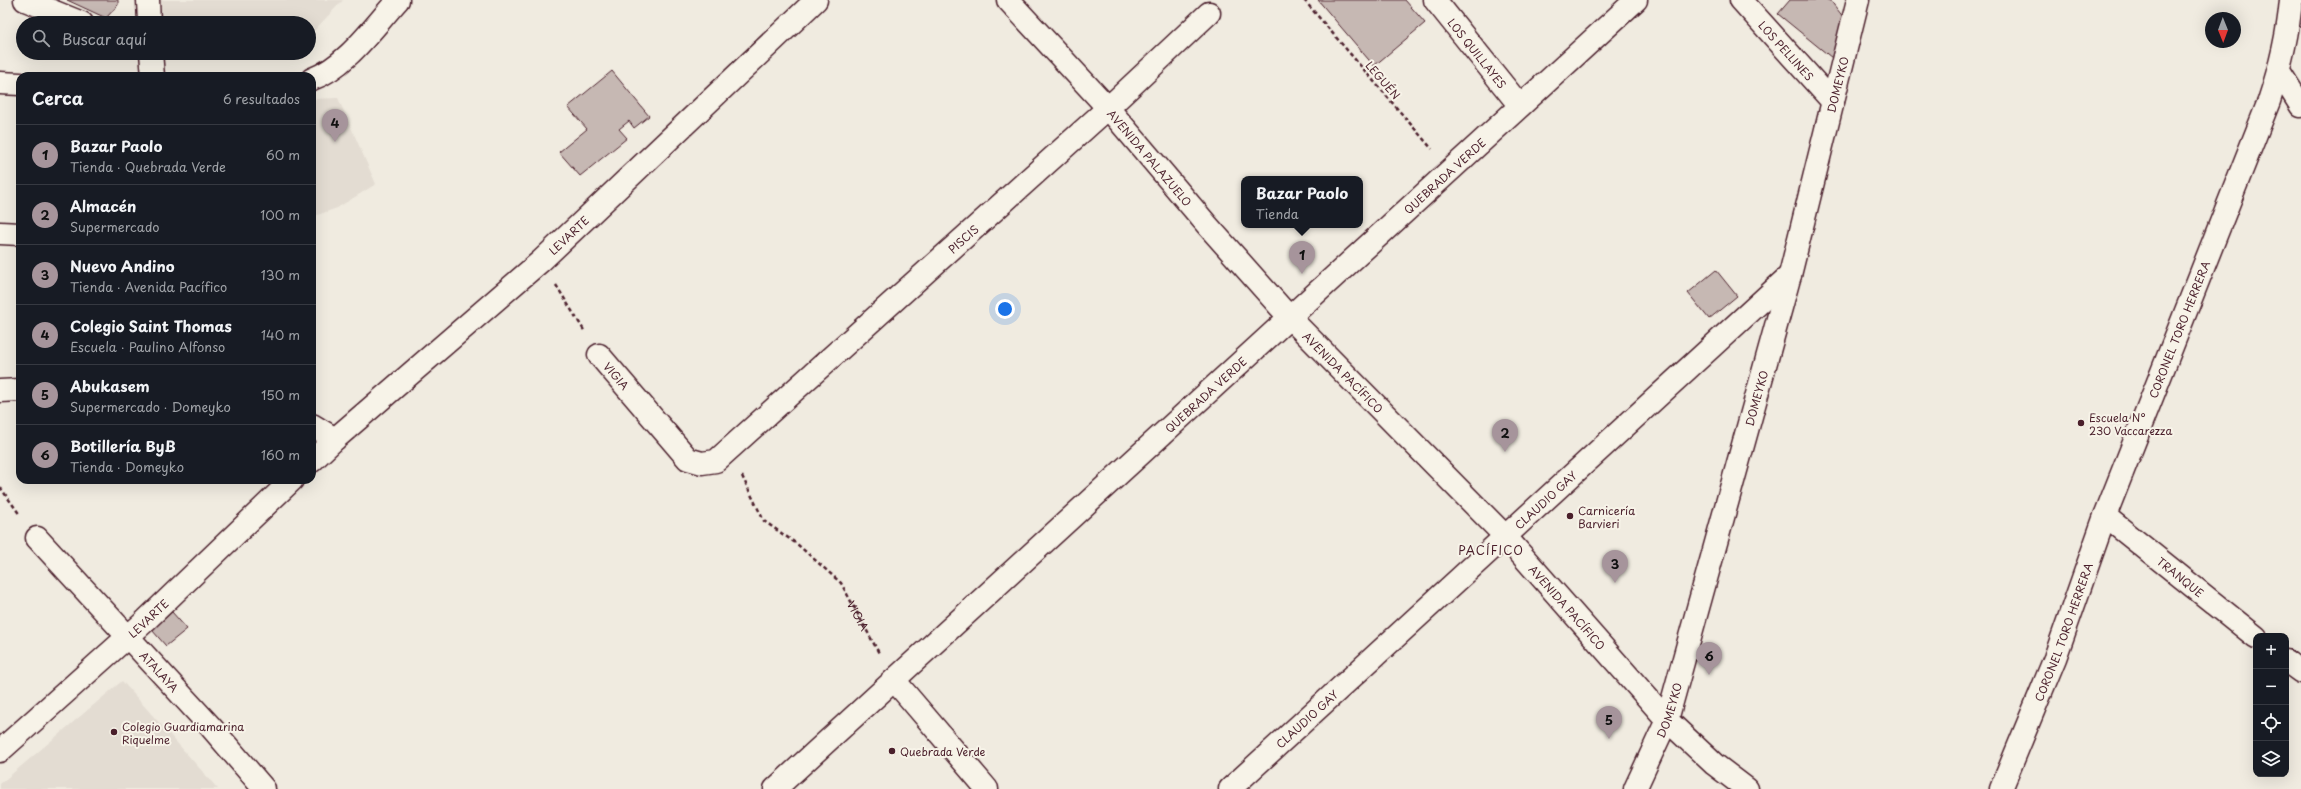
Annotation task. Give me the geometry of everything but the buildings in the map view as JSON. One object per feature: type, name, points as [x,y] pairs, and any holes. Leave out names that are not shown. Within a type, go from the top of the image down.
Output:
[{"type":"street","points":[[25,0],[65,16]]},
{"type":"street","points":[[148,0],[149,16]]},
{"type":"street","points":[[316,78],[324,75],[340,63],[398,0]]},
{"type":"street","name":"LEVARTE","points":[[316,457],[335,439],[541,261],[816,0]]},
{"type":"street","name":"AVENIDA PALAZUELO","points":[[1008,0],[1108,108],[1208,226],[1290,318]]},
{"type":"street","name":"LOS QUILLAYES","points":[[1435,0],[1520,106]]},
{"type":"street","name":"QUEBRADA VERDE","points":[[775,789],[1636,0]]},
{"type":"street","name":"LOS PELLINES","points":[[1740,0],[1833,102]]},
{"type":"street","name":"DOMEYKO","points":[[1635,789],[1667,720],[1790,275],[1858,0]]},
{"type":"street","name":"CORONEL TORO HERRERA","points":[[2001,789],[2055,658],[2105,516],[2280,71],[2292,0]]},
{"type":"street","name":"PISCIS","points":[[722,455],[1108,108],[1209,13]]},
{"type":"street","points":[[152,60],[153,72]]},
{"type":"street","points":[[2280,71],[2298,95]]},
{"type":"street","points":[[0,83],[16,84]]},
{"type":"street","points":[[0,233],[16,234]]},
{"type":"street","name":"CLAUDIO GAY","points":[[1230,789],[1790,275]]},
{"type":"street","name":"AVENIDA PACÍFICO","points":[[1290,318],[1505,536],[1667,720],[1714,764],[1747,789]]},
{"type":"street","name":"VIGIA","points":[[599,356],[688,459],[702,463],[722,455]]},
{"type":"street","points":[[0,391],[16,390]]},
{"type":"street","points":[[316,427],[335,439]]},
{"type":"street","name":"LEVARTE","points":[[0,751],[127,636],[288,484]]},
{"type":"street","name":"TRANQUE","points":[[2105,516],[2253,635]]},
{"type":"street","name":"ATALAYA","points":[[37,538],[210,726],[264,789]]},
{"type":"street","points":[[2289,662],[2301,672]]},
{"type":"street","points":[[894,680],[987,789]]},
{"type":"path","name":"LEGUÉN","points":[[1304,0],[1451,170]]},
{"type":"path","name":"VIGIA","points":[[541,261],[599,356]]},
{"type":"path","name":"VIGIA","points":[[722,455],[764,521],[797,544],[841,583],[894,680]]},
{"type":"path","points":[[0,487],[37,538]]},
{"type":"shaded area","points":[[156,0],[343,0],[316,29],[316,16],[157,16]]},
{"type":"shaded area","points":[[338,98],[376,184],[337,208],[316,216],[316,99]]},
{"type":"shaded area","name":"Colegio Guardiamarina Riquelme","points":[[122,681],[218,789],[0,789],[0,784]]},
{"type":"place","name":"Colegio Saint Thomas","points":[[335,142]]},
{"type":"place","name":"Bazar Paolo","points":[[1302,274]]},
{"type":"place","name":"Escuela N° 230 Vaccarezza","points":[[2081,423]]},
{"type":"place","name":"Almacén","points":[[1505,452]]},
{"type":"place","name":"Carnicería Barvieri","points":[[1570,516]]},
{"type":"place","name":"Nuevo Andino","points":[[1615,583]]},
{"type":"place","name":"Botillería ByB","points":[[1709,675]]},
{"type":"place","name":"Colegio Guardiamarina Riquelme","points":[[114,732]]},
{"type":"place","name":"Abukasem","points":[[1609,739]]},
{"type":"place","name":"Quebrada Verde","points":[[892,751]]},
{"type":"district","name":"PACÍFICO","points":[[1491,550]]}]
